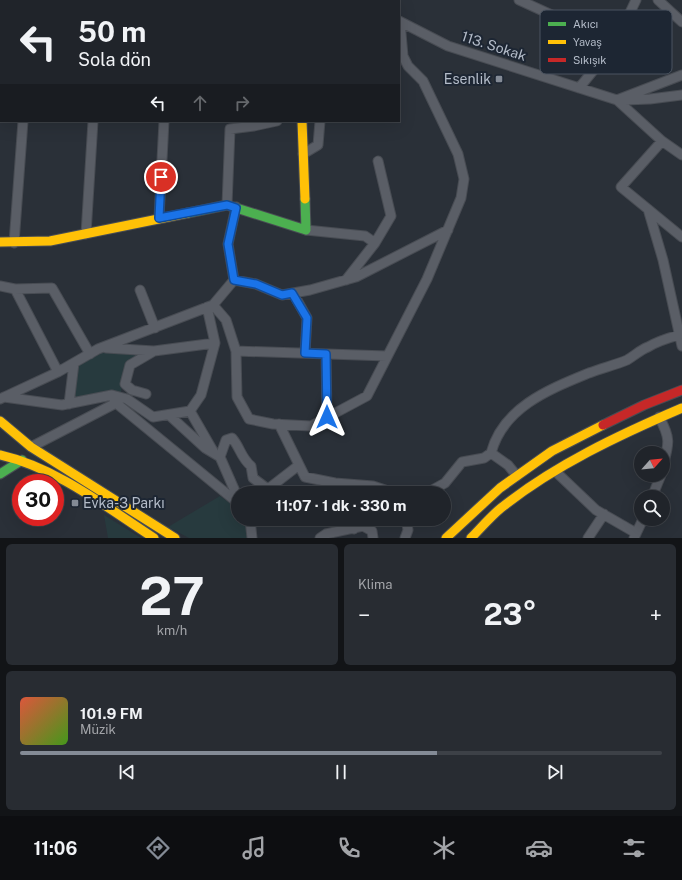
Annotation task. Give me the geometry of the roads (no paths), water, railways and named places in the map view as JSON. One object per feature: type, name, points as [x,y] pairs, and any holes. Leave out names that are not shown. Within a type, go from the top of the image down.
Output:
[{"type":"street","points":[[519,0],[531,2],[547,10]]},
{"type":"street","points":[[631,10],[636,0]]},
{"type":"street","points":[[658,0],[669,10]]},
{"type":"street","points":[[672,13],[682,22]]},
{"type":"street","name":"113. Sokak","points":[[400,22],[448,46],[617,100],[662,141],[682,155]]},
{"type":"street","points":[[210,306],[226,320],[236,352],[237,397],[249,419],[279,424],[311,426],[367,396],[427,279],[461,198],[464,179],[458,154],[433,99],[423,81],[408,66],[403,56],[400,30]]},
{"type":"street","points":[[579,88],[590,74]]},
{"type":"street","points":[[617,100],[682,75]]},
{"type":"street","points":[[666,80],[682,80]]},
{"type":"street","points":[[617,100],[650,100],[682,95]]},
{"type":"street","points":[[14,243],[23,122]]},
{"type":"street","points":[[86,234],[93,122]]},
{"type":"street","points":[[159,218],[164,122]]},
{"type":"street","points":[[234,280],[228,244],[231,206],[230,129],[272,122]]},
{"type":"street","points":[[302,122],[306,230]]},
{"type":"street","points":[[303,154],[318,145],[320,122]]},
{"type":"street","points":[[662,141],[621,187],[682,237]]},
{"type":"street","points":[[346,280],[375,243],[391,216],[378,160]]},
{"type":"street","points":[[0,242],[14,243],[50,241],[159,218],[231,206],[306,230],[365,236],[375,243]]},
{"type":"street","points":[[648,209],[663,260],[682,346]]},
{"type":"street","points":[[234,280],[256,284],[282,295],[292,293],[356,277],[448,230]]},
{"type":"street","points":[[2,398],[58,372],[102,348],[210,306],[234,280]]},
{"type":"street","points":[[0,286],[15,289],[52,288],[90,354]]},
{"type":"street","points":[[15,289],[58,372]]},
{"type":"street","points":[[140,290],[155,328]]},
{"type":"street","points":[[292,293],[307,318],[305,353]]},
{"type":"street","points":[[2,398],[62,405],[127,399],[154,417],[190,411],[201,395],[215,343],[210,306]]},
{"type":"street","points":[[438,486],[445,482],[462,462],[484,458],[491,453],[494,443],[509,418],[519,409],[536,398],[589,373],[628,360],[663,339],[679,335]]},
{"type":"street","points":[[102,348],[154,351],[215,343]]},
{"type":"street","points":[[146,394],[132,390],[125,384],[130,365],[154,351]]},
{"type":"street","points":[[236,352],[387,356]]},
{"type":"street","points":[[326,354],[327,417]]},
{"type":"street","points":[[69,404],[74,363]]},
{"type":"street","points":[[127,399],[132,390]]},
{"type":"street","points":[[446,538],[500,488],[552,451],[648,404],[682,390]]},
{"type":"street","points":[[31,447],[114,399]]},
{"type":"street","points":[[114,399],[231,497]]},
{"type":"street","points":[[648,404],[656,419],[667,431],[670,443],[669,446]]},
{"type":"street","points":[[471,538],[503,507],[555,471],[656,419],[682,408]]},
{"type":"street","points":[[190,411],[217,454],[232,486]]},
{"type":"street","points":[[169,415],[205,448],[217,454]]},
{"type":"street","points":[[0,421],[31,447],[175,538]]},
{"type":"street","points":[[279,424],[305,477],[335,483],[373,486]]},
{"type":"street","points":[[217,454],[226,440],[232,438],[238,445],[244,460],[251,466],[253,478],[262,486]]},
{"type":"street","points":[[491,453],[508,465],[517,476]]},
{"type":"street","points":[[0,456],[22,460],[58,478],[154,538]]},
{"type":"street","points":[[0,474],[22,460]]},
{"type":"street","points":[[271,486],[299,464]]},
{"type":"street","points":[[555,471],[596,510],[635,536],[639,526]]},
{"type":"street","points":[[588,538],[604,514]]},
{"type":"street","points":[[251,526],[252,538]]},
{"type":"street","points":[[320,538],[326,534],[363,526],[372,531],[373,538]]},
{"type":"street","points":[[405,538],[408,530],[407,526]]},
{"type":"place","name":"Esenlik","points":[[499,79]]},
{"type":"place","name":"Evka-3 Parkı","points":[[75,503]]}]
